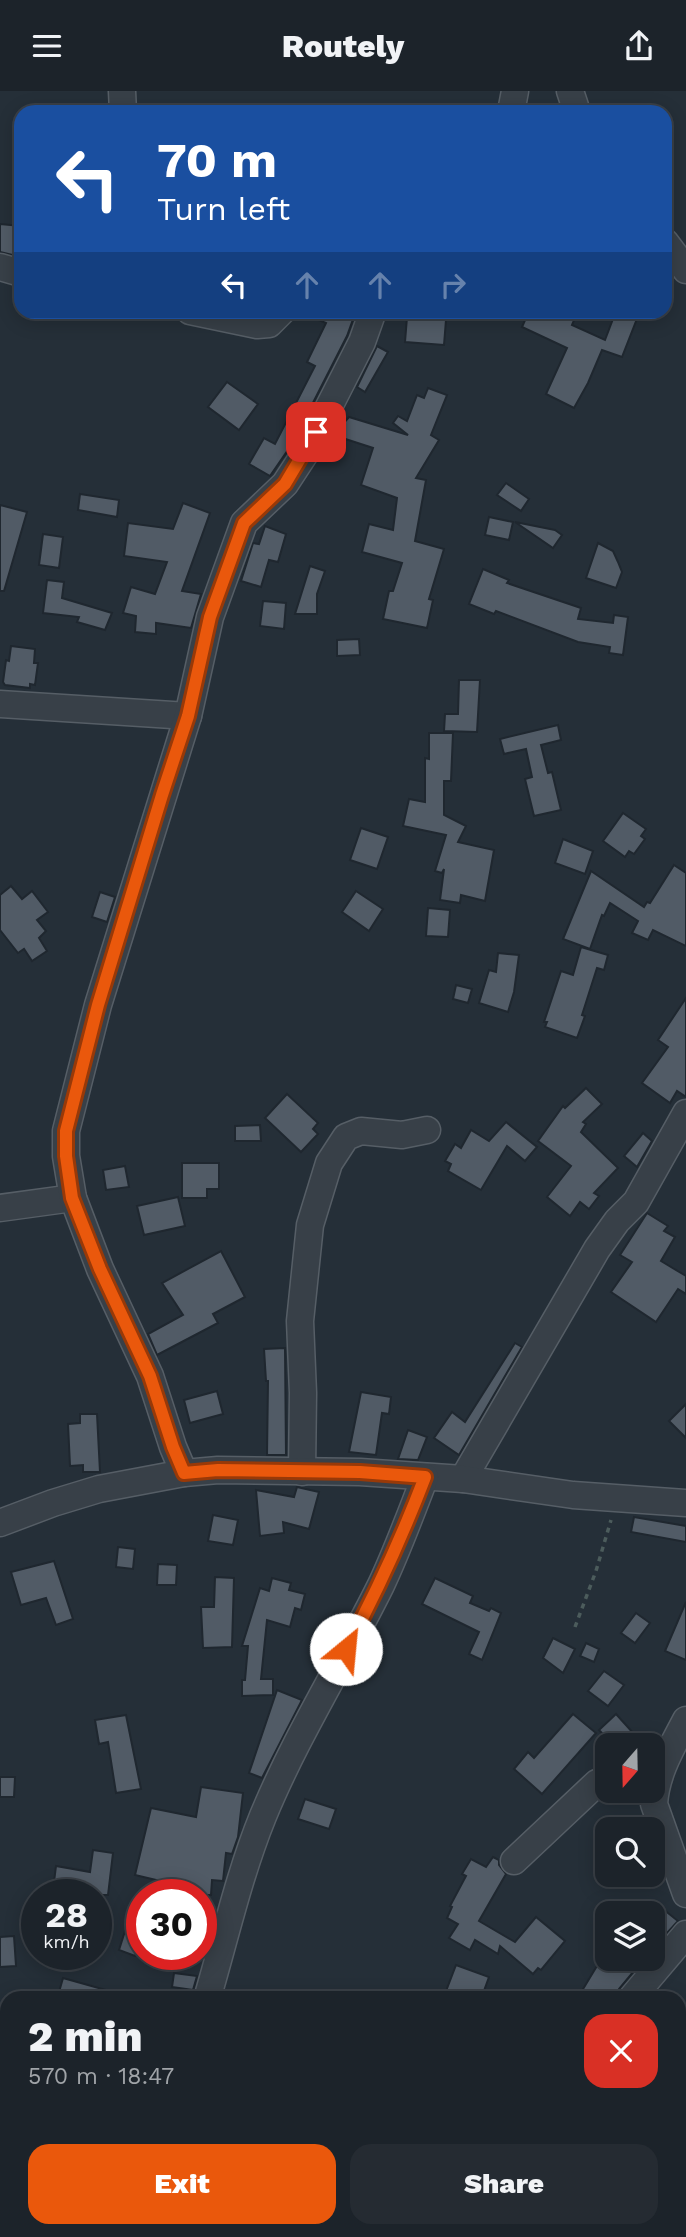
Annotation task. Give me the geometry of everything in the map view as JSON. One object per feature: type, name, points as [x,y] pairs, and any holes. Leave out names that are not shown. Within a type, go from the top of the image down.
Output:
[{"type":"street","points":[[672,251],[686,270]]},
{"type":"street","points":[[228,319],[257,325],[269,324],[274,319]]},
{"type":"street","points":[[184,1473],[150,1376],[100,1269],[72,1198],[66,1156],[66,1131],[98,1005],[188,716],[210,617],[244,523],[285,484],[306,451],[362,342],[370,319]]},
{"type":"street","points":[[0,704],[188,716]]},
{"type":"street","points":[[463,1479],[597,1249],[636,1202],[686,1113]]},
{"type":"street","points":[[302,1472],[300,1321],[310,1225],[328,1163],[346,1137],[360,1131],[402,1135],[427,1130]]},
{"type":"street","points":[[0,1208],[72,1198]]},
{"type":"street","points":[[0,1523],[99,1489],[184,1473],[218,1470],[360,1472],[463,1479],[573,1495],[686,1503]]},
{"type":"street","points":[[209,1991],[262,1817],[288,1761],[380,1586],[425,1477]]},
{"type":"street","points":[[665,1758],[686,1720]]},
{"type":"street","points":[[514,1861],[595,1785]]},
{"type":"street","points":[[648,1803],[686,1894]]},
{"type":"street","points":[[638,1991],[686,1934]]},
{"type":"path","points":[[575,1626],[596,1571],[618,1498]]},
{"type":"building","points":[[0,224],[14,225],[14,255],[0,252]]},
{"type":"building","points":[[317,319],[353,319],[292,444],[270,476],[249,464],[264,438],[275,444],[315,366],[307,362],[326,323]]},
{"type":"building","points":[[407,319],[446,320],[444,345],[405,342]]},
{"type":"building","points":[[526,319],[575,319],[572,325],[605,340],[613,319],[637,319],[622,357],[602,350],[574,408],[546,394],[567,348],[522,327]]},
{"type":"building","points":[[377,346],[388,352],[365,392],[357,387]]},
{"type":"building","points":[[227,382],[258,404],[239,430],[208,407]]},
{"type":"building","points":[[428,388],[447,395],[431,435],[439,440],[416,478],[426,480],[415,541],[444,549],[429,599],[433,600],[427,628],[383,619],[389,591],[393,591],[402,563],[362,552],[369,524],[393,530],[397,498],[361,485],[373,448],[333,435],[349,417],[408,435],[393,423],[398,416],[407,421],[417,395],[424,398]]},
{"type":"building","points":[[506,483],[529,499],[521,511],[497,495]]},
{"type":"building","points":[[80,494],[119,500],[117,517],[78,510]]},
{"type":"building","points":[[183,503],[210,513],[182,591],[201,594],[191,628],[156,623],[156,634],[135,632],[136,616],[123,613],[131,587],[155,594],[167,562],[124,556],[128,523],[173,529]]},
{"type":"building","points":[[0,505],[27,512],[4,591],[0,591]]},
{"type":"building","points":[[489,517],[513,522],[509,540],[485,535]]},
{"type":"building","points":[[515,522],[555,530],[562,535],[553,548]]},
{"type":"building","points":[[265,526],[286,534],[278,562],[269,560],[261,587],[241,581],[253,543],[259,544]]},
{"type":"building","points":[[43,534],[63,537],[59,568],[39,565]]},
{"type":"building","points":[[598,543],[613,551],[622,572],[616,588],[586,578]]},
{"type":"building","points":[[310,566],[325,571],[317,594],[317,614],[295,614]]},
{"type":"building","points":[[483,569],[509,580],[507,583],[581,608],[578,619],[613,623],[614,615],[628,617],[623,655],[609,653],[610,647],[578,642],[496,611],[494,614],[469,604]]},
{"type":"building","points":[[47,580],[64,582],[62,598],[112,613],[105,630],[77,622],[79,617],[43,613]]},
{"type":"building","points":[[263,601],[286,603],[284,629],[260,626]]},
{"type":"building","points":[[359,639],[360,655],[337,656],[337,640]]},
{"type":"building","points":[[11,646],[35,649],[34,663],[38,663],[35,685],[30,684],[30,688],[5,685],[3,682]]},
{"type":"building","points":[[459,680],[480,680],[477,732],[444,731],[445,714],[458,714]]},
{"type":"building","points":[[558,725],[561,740],[541,745],[548,773],[552,772],[561,810],[534,816],[525,779],[532,777],[526,749],[504,754],[500,739]]},
{"type":"building","points":[[429,733],[453,733],[451,781],[444,781],[444,815],[466,826],[458,842],[494,850],[485,901],[461,895],[460,903],[440,900],[444,869],[442,873],[435,871],[446,835],[403,826],[409,799],[425,802],[425,758],[429,759]]},
{"type":"building","points":[[623,813],[646,829],[641,836],[645,839],[634,854],[629,851],[625,857],[603,841]]},
{"type":"building","points":[[361,828],[388,837],[377,869],[350,860]]},
{"type":"building","points":[[563,839],[593,851],[585,874],[555,863]]},
{"type":"building","points":[[674,865],[686,873],[686,946],[653,930],[648,940],[632,933],[638,921],[610,903],[604,916],[602,915],[590,949],[563,939],[591,871],[644,907],[647,902],[650,903]]},
{"type":"building","points":[[11,886],[22,899],[32,891],[48,912],[37,920],[46,931],[39,938],[47,951],[32,961],[24,949],[18,953],[0,930],[0,895]]},
{"type":"building","points":[[356,891],[383,909],[369,931],[342,912]]},
{"type":"building","points":[[100,892],[115,897],[107,922],[92,917]]},
{"type":"building","points":[[428,908],[450,910],[448,937],[426,936]]},
{"type":"building","points":[[581,947],[608,955],[604,970],[597,968],[577,1038],[545,1027],[547,1022],[544,1022],[561,971],[573,975]]},
{"type":"building","points":[[498,953],[519,955],[514,992],[508,1012],[479,1003],[489,970],[496,972]]},
{"type":"building","points":[[456,985],[472,989],[468,1003],[453,999]]},
{"type":"building","points":[[686,998],[686,1097],[677,1091],[670,1103],[642,1083],[668,1047],[658,1040]]},
{"type":"building","points":[[586,1088],[602,1104],[583,1122],[586,1124],[581,1132],[618,1168],[594,1193],[599,1196],[589,1209],[580,1202],[570,1216],[547,1197],[571,1166],[538,1141],[563,1106],[565,1108]]},
{"type":"building","points":[[287,1094],[318,1123],[313,1129],[318,1134],[301,1152],[265,1118]]},
{"type":"building","points":[[506,1122],[537,1147],[525,1161],[507,1146],[481,1190],[448,1171],[451,1164],[445,1161],[455,1144],[461,1148],[471,1130],[489,1141]]},
{"type":"building","points":[[260,1125],[261,1141],[235,1141],[235,1126]]},
{"type":"building","points":[[643,1133],[652,1141],[637,1167],[624,1156]]},
{"type":"building","points":[[182,1163],[219,1163],[219,1189],[207,1189],[207,1198],[182,1198]]},
{"type":"building","points":[[125,1166],[129,1187],[106,1190],[103,1170]]},
{"type":"building","points":[[178,1197],[185,1226],[144,1235],[137,1206]]},
{"type":"building","points":[[647,1213],[668,1226],[664,1231],[675,1237],[661,1261],[686,1276],[686,1294],[678,1289],[656,1322],[611,1292],[632,1262],[620,1255]]},
{"type":"building","points":[[221,1251],[245,1297],[213,1314],[218,1323],[157,1355],[148,1334],[183,1315],[162,1283]]},
{"type":"building","points":[[515,1343],[522,1347],[459,1455],[434,1438],[452,1412],[465,1422]]},
{"type":"building","points":[[285,1348],[286,1455],[267,1455],[268,1381],[264,1349]]},
{"type":"building","points":[[217,1391],[223,1414],[190,1423],[184,1400]]},
{"type":"building","points":[[361,1392],[391,1397],[389,1414],[382,1413],[376,1455],[349,1452]]},
{"type":"building","points":[[686,1404],[686,1438],[669,1421]]},
{"type":"building","points":[[80,1414],[97,1414],[100,1472],[83,1472],[83,1465],[70,1466],[68,1424],[80,1423]]},
{"type":"building","points":[[408,1430],[427,1437],[418,1460],[398,1459]]},
{"type":"building","points":[[297,1487],[319,1492],[309,1529],[283,1522],[284,1533],[260,1536],[256,1490],[294,1497]]},
{"type":"building","points":[[213,1515],[238,1520],[233,1545],[208,1541]]},
{"type":"building","points":[[634,1517],[686,1526],[686,1542],[631,1532]]},
{"type":"building","points":[[118,1547],[135,1549],[133,1569],[116,1567]]},
{"type":"building","points":[[54,1561],[73,1619],[56,1625],[46,1598],[21,1605],[11,1572]]},
{"type":"building","points":[[158,1564],[177,1565],[176,1585],[157,1585]]},
{"type":"building","points":[[215,1577],[234,1578],[232,1647],[203,1648],[201,1607],[214,1607]]},
{"type":"building","points":[[272,1578],[291,1583],[289,1590],[305,1594],[301,1610],[295,1608],[290,1627],[267,1620],[261,1679],[273,1679],[273,1695],[242,1696],[248,1646],[242,1646],[260,1588],[269,1591]]},
{"type":"building","points":[[435,1578],[473,1596],[470,1603],[501,1613],[482,1660],[469,1654],[479,1632],[422,1604]]},
{"type":"building","points":[[686,1602],[686,1660],[665,1651]]},
{"type":"building","points":[[636,1613],[650,1623],[635,1643],[621,1633]]},
{"type":"building","points":[[553,1638],[575,1649],[563,1673],[543,1658]]},
{"type":"building","points":[[586,1643],[599,1649],[594,1662],[580,1656]]},
{"type":"building","points":[[604,1671],[624,1685],[608,1706],[588,1691]]},
{"type":"building","points":[[277,1690],[302,1700],[262,1778],[249,1773]]},
{"type":"building","points":[[573,1714],[596,1733],[542,1794],[514,1769],[528,1752],[534,1758]]},
{"type":"building","points":[[616,1714],[633,1733],[602,1733],[599,1730]]},
{"type":"building","points":[[126,1715],[141,1789],[116,1793],[108,1742],[99,1744],[95,1720]]},
{"type":"building","points":[[0,1777],[15,1777],[14,1797],[0,1797]]},
{"type":"building","points":[[201,1787],[243,1793],[238,1837],[232,1854],[226,1853],[223,1881],[152,1879],[135,1875],[151,1808],[196,1817]]},
{"type":"building","points":[[305,1799],[336,1809],[329,1829],[298,1819]]},
{"type":"building","points":[[93,1850],[113,1853],[110,1879],[54,1879],[56,1866],[90,1872]]},
{"type":"building","points":[[493,1857],[499,1860],[499,1865],[506,1874],[479,1921],[515,1942],[536,1917],[565,1941],[541,1970],[538,1968],[533,1974],[500,1946],[498,1954],[475,1940],[470,1950],[449,1938],[458,1924],[447,1918],[452,1907],[450,1906],[466,1876],[462,1874],[471,1859],[486,1867]]},
{"type":"building","points":[[665,1911],[678,1921],[665,1935]]},
{"type":"building","points":[[125,1931],[126,1953],[119,1950]]},
{"type":"building","points":[[14,1936],[16,1966],[0,1967],[0,1937]]},
{"type":"building","points":[[456,1965],[489,1977],[484,1991],[446,1991]]},
{"type":"building","points":[[595,1969],[634,1971],[618,1991],[582,1991]]},
{"type":"building","points":[[174,1973],[197,1976],[193,1990],[172,1987]]},
{"type":"building","points":[[63,1978],[109,1991],[59,1991]]},
{"type":"route","points":[[316,432],[285,484],[244,523],[210,617],[188,716],[91,1030],[66,1131],[66,1156],[72,1198],[100,1269],[150,1376],[184,1473],[218,1470],[360,1472],[425,1477],[380,1586],[346,1649]]}]
